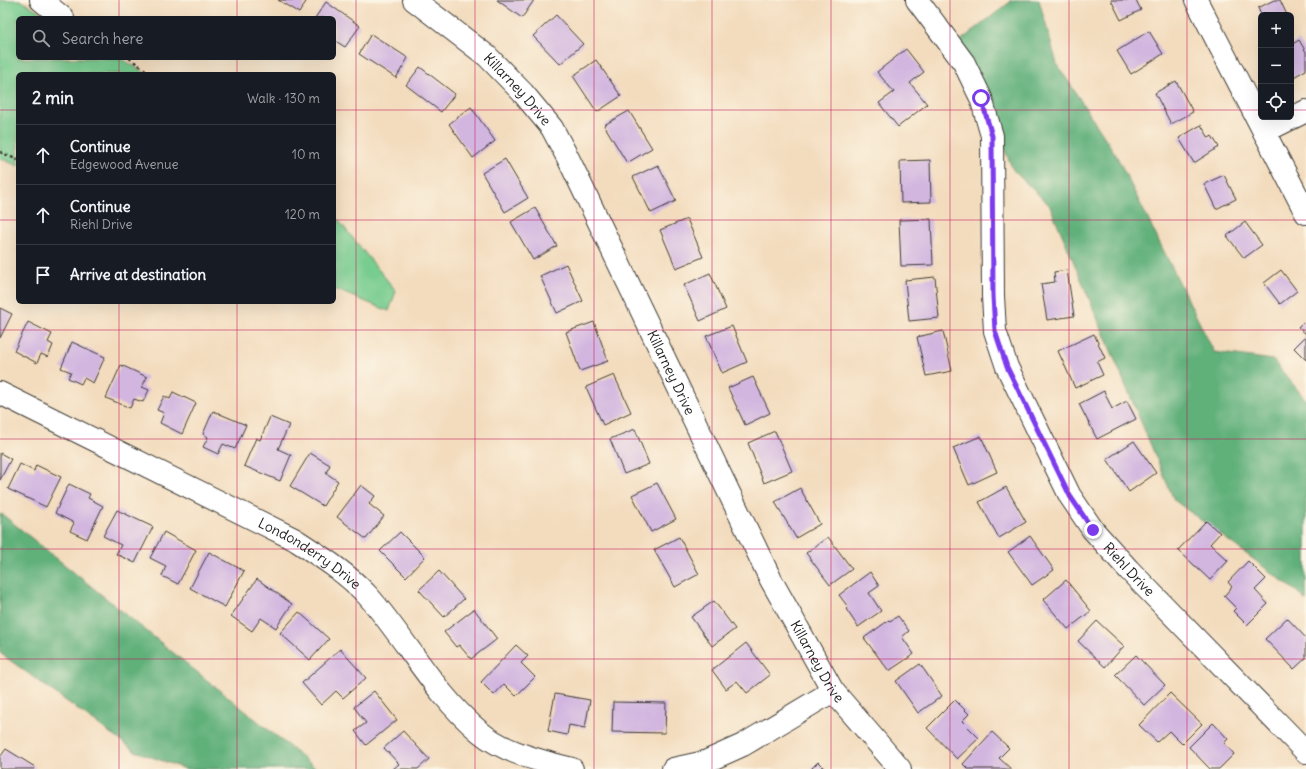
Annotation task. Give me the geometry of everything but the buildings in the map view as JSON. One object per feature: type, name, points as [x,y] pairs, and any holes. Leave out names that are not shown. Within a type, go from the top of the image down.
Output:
[{"type":"street","points":[[41,0],[61,16]]},
{"type":"street","name":"Killarney Drive","points":[[414,0],[487,56],[523,93],[552,128],[569,160],[771,580],[833,691],[900,769]]},
{"type":"street","name":"Riehl Drive","points":[[917,0],[964,63],[981,98],[992,136],[993,296],[995,331],[1007,367],[1070,496],[1093,530],[1129,570],[1306,752]]},
{"type":"street","points":[[1196,0],[1306,213]]},
{"type":"street","points":[[1264,132],[1306,111]]},
{"type":"street","name":"Londonderry Drive","points":[[0,394],[294,539],[332,563],[368,596],[451,704],[480,732],[505,747],[532,758],[572,769]]},
{"type":"street","points":[[673,769],[705,762],[743,745],[833,691]]},
{"type":"path","points":[[132,60],[148,72]]},
{"type":"path","points":[[0,152],[16,159]]},
{"type":"green space","points":[[0,0],[20,0],[48,16],[16,16],[16,60],[123,60],[144,72],[16,72],[16,165],[0,158]]},
{"type":"green space","points":[[1010,0],[1039,0],[1057,64],[1116,155],[1214,352],[1273,360],[1306,400],[1306,601],[1296,591],[1174,500],[1050,206],[1013,170],[960,41],[1010,2]]},
{"type":"green space","points":[[336,217],[396,291],[389,311],[336,290]]},
{"type":"green space","points":[[0,514],[317,769],[185,769],[135,751],[0,653]]},
{"type":"route","points":[[981,98],[992,136],[993,296],[995,331],[1007,367],[1070,496],[1093,530]]}]
